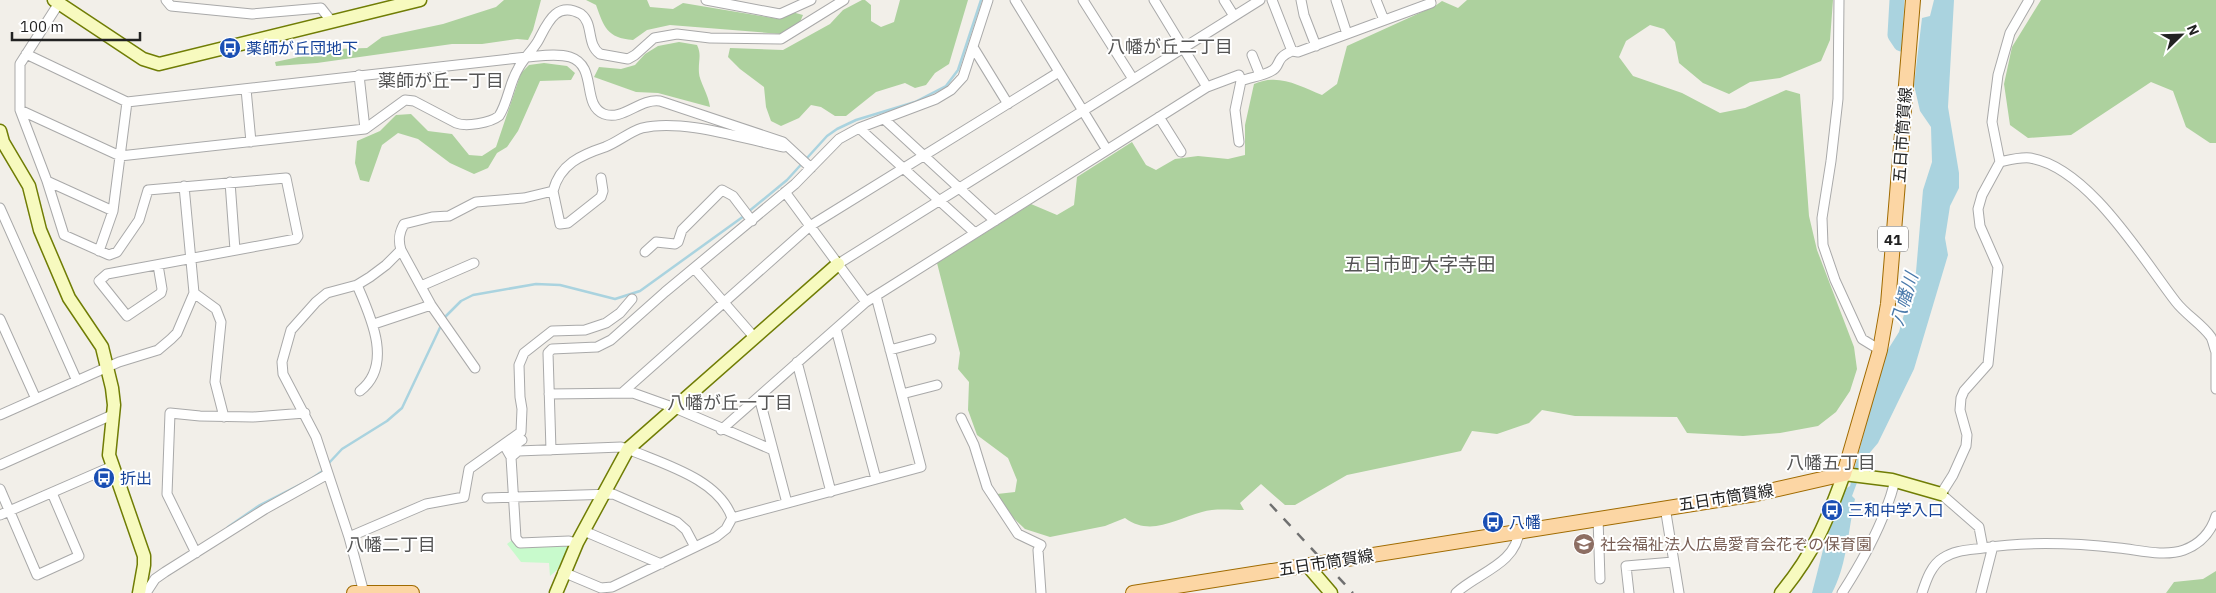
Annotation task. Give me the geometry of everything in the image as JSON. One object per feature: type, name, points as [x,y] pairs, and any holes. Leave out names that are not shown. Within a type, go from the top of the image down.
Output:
[{"type":"main road","name":"五日市筒賀線","points":[[1133,593],[1192,588],[1307,565],[1756,494],[1847,474],[1880,350],[1888,304],[1913,0]]},
{"type":"main road","points":[[360,593],[412,593]]},
{"type":"street","points":[[166,0],[170,6],[252,14],[321,8],[332,22]]},
{"type":"street","points":[[158,265],[162,288],[161,293],[126,316],[100,281],[107,274],[296,239],[298,236],[286,178],[148,190],[139,220],[117,252],[109,255],[64,235],[47,181],[20,110],[20,64],[56,2],[143,60],[159,64],[420,0]]},
{"type":"street","points":[[706,0],[742,3],[780,14],[811,0]]},
{"type":"street","points":[[20,110],[120,156],[364,129],[405,100],[414,101],[459,124],[496,118],[501,113],[517,70],[537,43],[550,17],[564,9],[576,11],[587,20],[596,52],[603,56],[625,59],[632,57],[654,38],[669,35],[781,39],[844,0]]},
{"type":"street","points":[[551,450],[548,353],[552,349],[597,347],[603,345],[617,335],[750,219],[785,192],[806,164],[839,139],[859,128],[936,99],[951,90],[963,77],[988,0]]},
{"type":"street","points":[[1015,0],[1107,150]]},
{"type":"street","points":[[1083,0],[1133,79]]},
{"type":"street","points":[[1154,0],[1207,87]]},
{"type":"street","points":[[1224,0],[1234,16]]},
{"type":"street","points":[[556,593],[563,572],[577,543],[628,449],[838,264],[1260,0]]},
{"type":"street","points":[[1272,0],[1292,50]]},
{"type":"street","points":[[1301,0],[1304,15],[1316,46]]},
{"type":"street","points":[[1336,0],[1348,34]]},
{"type":"street","points":[[1376,0],[1384,20]]},
{"type":"street","points":[[1241,81],[1274,70],[1280,56],[1292,50],[1301,51],[1316,46],[1431,3],[1430,0]]},
{"type":"street","points":[[1839,0],[1838,99],[1822,218],[1823,245],[1835,280],[1862,340],[1880,350]]},
{"type":"street","points":[[1941,494],[1953,475],[1966,446],[1967,435],[1960,410],[1961,398],[1964,391],[1988,364],[1998,267],[1980,226],[1978,209],[1982,195],[2000,162],[1992,122],[1998,75],[2010,33],[2029,0]]},
{"type":"street","points":[[973,47],[1008,104]]},
{"type":"street","points":[[26,54],[127,102],[527,57],[565,56],[576,60],[586,73],[594,106],[603,114],[615,115],[647,101],[660,101],[783,142],[806,164]]},
{"type":"street","points":[[1252,55],[1260,75]]},
{"type":"street","points":[[623,392],[810,226],[1059,72]]},
{"type":"street","points":[[359,75],[364,129]]},
{"type":"street","points":[[722,430],[866,302],[1207,87],[1239,76],[1241,81],[1235,110],[1239,142]]},
{"type":"street","points":[[246,89],[251,142]]},
{"type":"street","points":[[99,251],[113,211],[127,102]]},
{"type":"street","points":[[1160,118],[1181,152]]},
{"type":"street","points":[[884,119],[995,221]]},
{"type":"street","points":[[601,178],[603,191],[601,197],[565,224],[560,224],[553,191],[566,166],[576,158],[616,143],[641,128],[665,124],[726,134],[790,148]]},
{"type":"street","points":[[859,128],[975,233]]},
{"type":"street","points":[[1,139],[26,178],[40,230],[69,298],[102,347],[112,388],[109,454],[144,556],[140,593]]},
{"type":"street","points":[[2000,162],[2027,158],[2053,166],[2076,181],[2096,200],[2134,245],[2178,304],[2211,337],[2216,352],[2216,389]]},
{"type":"street","points":[[47,181],[113,211]]},
{"type":"street","points":[[230,182],[235,250]]},
{"type":"street","points":[[0,415],[119,362],[142,356],[166,346],[177,332],[194,293],[184,186]]},
{"type":"street","points":[[646,252],[656,242],[675,244],[678,242],[682,230],[722,190],[733,196],[750,219]]},
{"type":"street","points":[[475,368],[431,305],[401,250],[399,234],[404,224],[432,217],[449,216],[476,202],[524,198],[553,191]]},
{"type":"street","points":[[785,192],[866,302]]},
{"type":"street","points":[[0,208],[77,381]]},
{"type":"street","points":[[360,593],[349,537],[316,437],[282,369],[289,335],[298,321],[327,293],[357,285],[380,270],[401,250]]},
{"type":"street","points":[[421,286],[474,263]]},
{"type":"street","points":[[694,268],[754,337]]},
{"type":"street","points":[[357,285],[374,324],[377,353],[369,383],[360,391]]},
{"type":"street","points":[[194,293],[216,309],[221,322],[215,382],[224,416]]},
{"type":"street","points":[[563,572],[595,586],[607,588],[619,585],[721,534],[732,518],[921,467],[876,296]]},
{"type":"street","points":[[577,543],[569,541],[520,543],[516,538],[511,456],[507,450],[522,440],[524,434],[518,365],[524,353],[552,331],[586,330],[606,323],[620,313],[632,299]]},
{"type":"street","points":[[374,324],[431,305]]},
{"type":"street","points":[[0,319],[36,400]]},
{"type":"street","points":[[836,329],[876,479]]},
{"type":"street","points":[[890,350],[931,339]]},
{"type":"street","points":[[797,362],[831,492]]},
{"type":"street","points":[[902,394],[937,385]]},
{"type":"street","points":[[549,394],[623,392],[642,396],[675,408],[722,430],[772,450]]},
{"type":"street","points":[[759,397],[787,503]]},
{"type":"street","points":[[195,551],[167,494],[170,413],[224,416],[304,413]]},
{"type":"street","points":[[0,465],[112,415]]},
{"type":"street","points":[[961,418],[974,445],[987,487],[1018,534],[1041,545],[1038,550],[1041,593]]},
{"type":"street","points":[[349,537],[426,504],[464,497],[469,469],[480,459],[519,435],[522,428]]},
{"type":"street","points":[[511,456],[518,451],[621,447],[709,487],[725,503],[732,518]]},
{"type":"street","points":[[0,516],[113,466]]},
{"type":"street","points":[[146,593],[155,579],[195,551],[327,469]]},
{"type":"street","points":[[1781,593],[1802,567],[1826,525],[1847,474],[1894,480],[1941,494],[1979,527],[1983,548]]},
{"type":"street","points":[[1842,593],[1875,534],[1891,497],[1894,480]]},
{"type":"street","points":[[0,489],[37,575],[79,556],[52,493]]},
{"type":"street","points":[[487,498],[613,494],[677,522],[686,530],[695,547]]},
{"type":"street","points":[[1665,507],[1679,593]]},
{"type":"street","points":[[1922,593],[1930,572],[1942,558],[1964,550],[1993,546],[2066,544],[2163,552],[2182,551],[2196,545],[2203,538],[2213,526],[2216,516]]},
{"type":"street","points":[[1598,518],[1600,580]]},
{"type":"street","points":[[1456,593],[1496,566],[1509,554],[1518,541],[1519,530]]},
{"type":"street","points":[[584,531],[661,564]]},
{"type":"street","points":[[1981,593],[1993,546]]},
{"type":"street","points":[[1629,593],[1626,566],[1673,562]]},
{"type":"street","points":[[1307,565],[1331,593]]},
{"type":"green space","points":[[504,0],[541,0],[533,30],[528,40],[517,39],[482,44],[452,44],[317,63],[276,66],[275,62],[336,49],[367,48],[382,37],[443,24],[496,7]]},
{"type":"green space","points":[[586,0],[647,0],[650,7],[673,9],[683,3],[779,19],[792,12],[803,15],[800,22],[781,34],[670,25],[647,30],[633,40],[617,37],[612,34],[604,25],[596,5]]},
{"type":"green space","points":[[862,0],[871,5],[871,21],[881,27],[894,22],[900,0],[968,0],[949,64],[935,73],[926,85],[915,88],[905,83],[876,92],[846,116],[835,116],[821,107],[811,105],[799,118],[781,126],[771,121],[766,107],[764,87],[740,69],[728,57],[730,48],[783,50],[830,24],[843,10]]},
{"type":"green space","points":[[1467,0],[1833,0],[1830,40],[1821,61],[1780,78],[1750,82],[1729,94],[1703,83],[1679,63],[1675,42],[1664,29],[1650,25],[1626,41],[1619,57],[1633,76],[1682,93],[1720,113],[1745,108],[1786,90],[1800,94],[1809,216],[1817,250],[1854,347],[1857,369],[1850,391],[1836,412],[1818,426],[1780,433],[1743,436],[1687,433],[1677,417],[1575,416],[1542,410],[1529,423],[1497,434],[1472,431],[1461,451],[1347,475],[1295,505],[1285,505],[1261,484],[1240,503],[1244,510],[1207,511],[1154,526],[1144,526],[1125,518],[1105,526],[1050,537],[1025,529],[1004,509],[997,494],[1015,492],[1017,480],[1008,458],[977,435],[968,410],[969,382],[958,369],[960,353],[937,263],[1031,204],[1057,215],[1074,205],[1077,177],[1132,142],[1146,165],[1156,170],[1175,159],[1198,156],[1228,159],[1245,155],[1245,125],[1254,84],[1263,81],[1280,80],[1322,95],[1337,84],[1347,46],[1435,6],[1442,1],[1458,8]]},
{"type":"green space","points":[[2041,0],[2216,0],[2216,143],[2210,143],[2186,127],[2173,91],[2151,82],[2071,135],[2028,138],[2010,125],[2004,84],[2012,47]]},
{"type":"green space","points":[[679,42],[697,45],[700,55],[699,76],[710,107],[658,93],[636,92],[594,77],[599,67],[621,69],[635,65],[645,54],[658,46]]},
{"type":"green space","points":[[544,63],[567,66],[575,73],[571,80],[540,81],[518,131],[507,147],[497,153],[488,168],[474,174],[450,163],[418,139],[398,133],[382,145],[369,182],[360,180],[355,163],[357,141],[380,131],[396,115],[411,114],[428,131],[452,134],[469,155],[482,156],[496,147],[521,73],[529,65]]},
{"type":"green space","points":[[512,540],[519,547],[568,545],[569,547],[557,570],[550,576],[549,563],[521,562],[507,544]]},
{"type":"green space","points":[[2216,571],[2216,593],[2166,593],[2174,582],[2203,579]]},
{"type":"water","points":[[1934,0],[1954,0],[1948,107],[1959,173],[1959,188],[1950,206],[1945,238],[1948,255],[1914,369],[1878,443],[1867,456],[1852,496],[1855,499],[1844,559],[1837,582],[1832,593],[1812,593],[1825,542],[1845,489],[1850,486],[1887,351],[1899,332],[1916,272],[1923,190],[1932,162],[1931,127],[1920,111],[1914,85],[1922,18],[1930,16]]},
{"type":"waterway","points":[[748,212],[787,180],[827,136],[837,129],[856,120],[915,102],[946,86],[958,70],[981,0]]},
{"type":"waterway","points":[[1897,0],[1895,35],[1901,44]]},
{"type":"waterway","points":[[328,464],[342,449],[387,421],[402,408],[445,317],[461,301],[473,295],[536,284],[560,285],[615,299],[640,291],[744,216]]},
{"type":"waterway","points":[[228,527],[260,505],[311,479],[324,470]]},
{"type":"railway","points":[[1270,504],[1353,593]]},
{"type":"place","name":"薬師が丘団地下","points":[[230,48]]},
{"type":"place","name":"折出","points":[[104,478]]},
{"type":"place","name":"三和中学入口","points":[[1832,510]]},
{"type":"place","name":"八幡","points":[[1493,522]]},
{"type":"place","name":"社会福祉法人広島愛育会花ぞの保育園","points":[[1584,544]]},
{"type":"district","name":"八幡が丘二丁目","points":[[1170,46]]},
{"type":"district","name":"薬師が丘一丁目","points":[[441,80]]},
{"type":"district","name":"五日市町大字寺田","points":[[1420,264]]},
{"type":"district","name":"八幡が丘一丁目","points":[[730,402]]},
{"type":"district","name":"八幡五丁目","points":[[1831,462]]},
{"type":"district","name":"八幡二丁目","points":[[391,544]]},
{"type":"water label","name":"八幡川","points":[[1904,299]]}]
